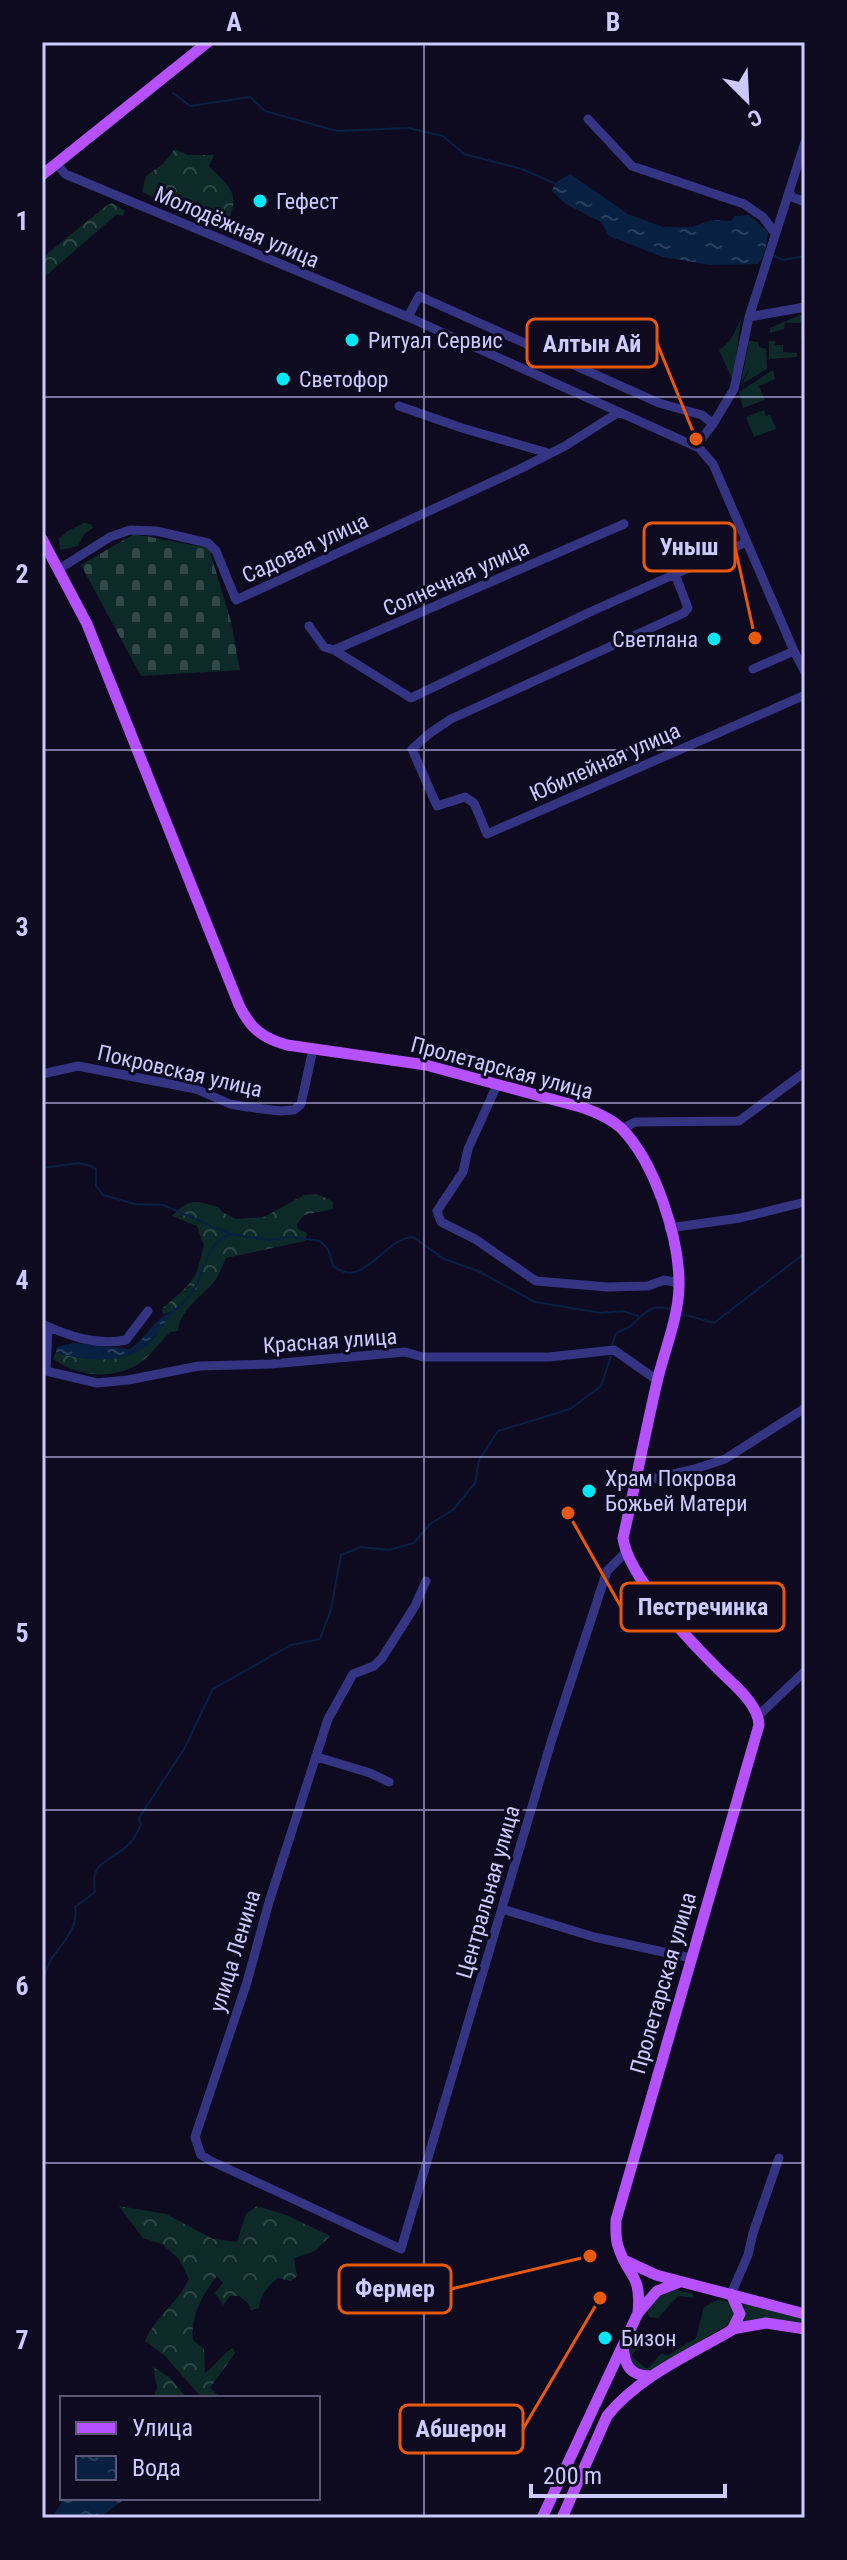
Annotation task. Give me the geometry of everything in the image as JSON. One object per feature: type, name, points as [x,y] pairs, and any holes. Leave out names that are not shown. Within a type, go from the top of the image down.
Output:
[{"type":"main road","points":[[42,175],[208,42]]},
{"type":"main road","name":"Пролетарская улица","points":[[42,539],[87,624],[247,1022],[271,1041],[426,1065],[584,1108],[607,1117],[622,1129],[640,1153],[651,1174],[669,1228],[679,1283],[678,1304],[657,1380],[623,1538],[625,1553]]},
{"type":"main road","points":[[625,1553],[650,1591],[759,1715]]},
{"type":"main road","name":"Пролетарская улица","points":[[638,2313],[638,2284],[616,2241],[616,2220],[759,1725],[759,1715]]},
{"type":"main road","points":[[625,2260],[656,2275],[805,2314]]},
{"type":"main road","points":[[542,2518],[638,2313],[657,2291],[680,2282]]},
{"type":"main road","points":[[731,2294],[740,2314],[732,2330]]},
{"type":"main road","points":[[562,2518],[607,2416],[618,2402],[653,2376],[732,2330],[766,2323],[805,2329]]},
{"type":"main road","points":[[623,2345],[629,2371],[640,2376],[653,2376]]},
{"type":"street","points":[[588,119],[632,166],[744,204],[763,217],[774,232]]},
{"type":"street","points":[[804,683],[794,651],[713,464],[696,446],[734,389],[749,317],[805,142]]},
{"type":"street","name":"Молодёжная улица","points":[[56,163],[65,174],[408,317],[696,446]]},
{"type":"street","points":[[789,191],[792,197],[805,202]]},
{"type":"street","points":[[408,317],[419,296],[659,403],[702,415],[713,424]]},
{"type":"street","points":[[749,317],[805,307]]},
{"type":"street","points":[[399,406],[548,453],[619,412]]},
{"type":"street","name":"Садовая улица","points":[[59,569],[110,537],[130,530],[156,531],[208,543],[216,551],[236,600],[510,474],[548,453]]},
{"type":"street","name":"Солнечная улица","points":[[334,650],[624,524]]},
{"type":"street","points":[[309,626],[324,647],[334,650],[411,698],[747,542]]},
{"type":"street","name":"Юбилейная улица","points":[[675,574],[687,602],[688,608],[684,613],[451,719],[412,749],[437,806],[465,797],[474,803],[487,834],[804,683]]},
{"type":"street","points":[[753,669],[794,651]]},
{"type":"street","name":"Покровская улица","points":[[42,1074],[78,1066],[196,1089],[230,1104],[294,1110],[301,1104],[313,1049]]},
{"type":"street","points":[[622,1129],[635,1122],[739,1121],[805,1072]]},
{"type":"street","points":[[497,1085],[468,1149],[463,1172],[437,1211],[441,1222],[475,1239],[536,1281],[607,1287],[648,1286],[664,1280],[679,1283]]},
{"type":"street","points":[[669,1228],[740,1218],[805,1202]]},
{"type":"street","name":"Красная улица","points":[[148,1311],[126,1340],[110,1343],[69,1336],[45,1326],[44,1370],[97,1383],[199,1366],[271,1364],[349,1355],[405,1352],[423,1357],[549,1357],[614,1350],[624,1354],[657,1380]]},
{"type":"street","points":[[635,1483],[725,1459],[805,1408]]},
{"type":"street","name":"Центральная улица","points":[[401,2249],[552,1739],[607,1571],[625,1553]]},
{"type":"street","name":"улица Ленина","points":[[401,2249],[201,2155],[195,2137],[328,1719],[353,1674],[374,1666],[382,1658],[415,1606],[426,1581]]},
{"type":"street","points":[[759,1715],[805,1671]]},
{"type":"street","points":[[317,1757],[389,1782]]},
{"type":"street","points":[[502,1909],[594,1937],[691,1958]]},
{"type":"street","points":[[731,2294],[748,2255],[779,2158]]},
{"type":"green space","points":[[175,149],[188,155],[214,155],[209,166],[227,184],[233,196],[228,220],[213,223],[142,192],[146,176],[163,164]]},
{"type":"green space","points":[[112,203],[125,211],[123,216],[117,214],[42,279],[42,258]]},
{"type":"green space","points":[[805,313],[804,339],[801,339],[801,323],[785,323],[784,329],[770,333],[770,328]]},
{"type":"green space","points":[[741,318],[733,381],[719,350],[730,340]]},
{"type":"green space","points":[[749,341],[758,342],[759,347],[766,349],[767,369],[742,384],[752,364],[741,383]]},
{"type":"green space","points":[[769,341],[783,345],[783,352],[797,353],[797,357],[769,359]]},
{"type":"green space","points":[[773,370],[775,379],[759,386],[765,400],[743,408],[739,392]]},
{"type":"green space","points":[[764,410],[766,416],[770,415],[776,429],[754,437],[746,417]]},
{"type":"green space","points":[[84,523],[91,524],[93,528],[84,534],[78,546],[60,550],[59,539]]},
{"type":"green space","points":[[134,534],[209,548],[231,622],[240,670],[141,676],[81,565]]},
{"type":"green space","points":[[317,1194],[332,1201],[333,1209],[304,1215],[297,1224],[298,1229],[307,1233],[305,1241],[226,1258],[214,1282],[183,1316],[178,1331],[170,1332],[138,1364],[123,1371],[92,1374],[71,1369],[53,1359],[56,1352],[90,1359],[126,1356],[137,1352],[154,1338],[173,1311],[163,1314],[162,1309],[195,1276],[204,1246],[197,1226],[172,1216],[188,1203],[218,1207],[236,1219],[264,1217],[304,1195]]},
{"type":"green space","points":[[119,2206],[166,2214],[213,2239],[237,2242],[246,2214],[257,2206],[286,2215],[330,2236],[315,2251],[294,2258],[297,2276],[291,2281],[278,2278],[274,2281],[263,2295],[259,2308],[251,2310],[239,2296],[230,2296],[223,2305],[215,2293],[223,2283],[217,2276],[207,2290],[196,2314],[193,2331],[193,2340],[204,2349],[205,2373],[225,2353],[233,2348],[235,2353],[210,2388],[219,2396],[200,2396],[165,2356],[145,2341],[189,2279],[179,2259],[162,2244],[143,2238]]},
{"type":"green space","points":[[675,2290],[692,2293],[694,2298],[678,2296],[658,2318],[649,2317],[647,2310],[657,2298]]},
{"type":"green space","points":[[720,2299],[730,2303],[735,2312],[732,2322],[650,2372],[630,2366],[627,2356],[638,2334],[643,2335],[644,2341],[631,2356],[647,2369],[662,2353],[667,2356],[696,2338],[704,2307]]},
{"type":"green space","points":[[744,2301],[805,2316],[805,2328],[743,2325]]},
{"type":"green space","points":[[153,2367],[169,2377],[185,2396],[154,2396],[157,2388]]},
{"type":"water","points":[[570,174],[628,214],[663,227],[693,227],[711,220],[731,221],[735,216],[749,215],[768,232],[765,253],[758,264],[711,265],[663,257],[609,236],[601,222],[566,204],[552,191],[555,183]]},
{"type":"water","points":[[175,1310],[147,1345],[127,1356],[90,1359],[56,1352],[57,1347],[73,1343],[130,1349],[162,1318]]},
{"type":"water","points":[[63,2500],[123,2500],[99,2518],[56,2518],[55,2513]]},
{"type":"waterway","points":[[173,93],[190,106],[250,97],[265,111],[337,131],[408,128],[443,136],[464,154],[522,169],[554,183]]},
{"type":"waterway","points":[[774,256],[783,260],[805,256]]},
{"type":"waterway","points":[[42,1167],[89,1166],[96,1169],[96,1186],[103,1195],[135,1204],[163,1205],[230,1234],[269,1240],[292,1237],[320,1241],[328,1249],[333,1266],[344,1272],[364,1268],[392,1245],[413,1237],[444,1259],[478,1271],[535,1302],[601,1313],[623,1311],[638,1316]]},
{"type":"waterway","points":[[172,1313],[191,1294],[215,1245],[230,1234]]},
{"type":"waterway","points":[[682,1314],[714,1323],[805,1253]]},
{"type":"waterway","points":[[612,1345],[616,1334],[650,1310],[660,1307],[672,1310]]},
{"type":"waterway","points":[[42,1983],[50,1961],[75,1922],[75,1907],[95,1892],[94,1881],[99,1867],[134,1838],[141,1825],[139,1818],[184,1749],[213,1689],[291,1645],[320,1639],[331,1609],[341,1555],[361,1547],[389,1550],[414,1543],[430,1524],[453,1510],[475,1483],[479,1460],[498,1431],[570,1409],[601,1386],[611,1356]]},
{"type":"place","name":"Гефест","points":[[260,201]]},
{"type":"place","name":"Ритуал Сервис","points":[[352,340]]},
{"type":"place","name":"Светофор","points":[[283,379]]},
{"type":"place","name":"Алтын Ай","points":[[696,439]]},
{"type":"place","name":"Уныш","points":[[755,638]]},
{"type":"place","name":"Светлана","points":[[714,639]]},
{"type":"place","name":"Храм Покрова Божьей Матери","points":[[589,1491]]},
{"type":"place","name":"Пестречинка","points":[[568,1513]]},
{"type":"place","name":"Фермер","points":[[590,2256]]},
{"type":"place","name":"Абшерон","points":[[600,2298]]},
{"type":"place","name":"Бизон","points":[[605,2338]]}]
